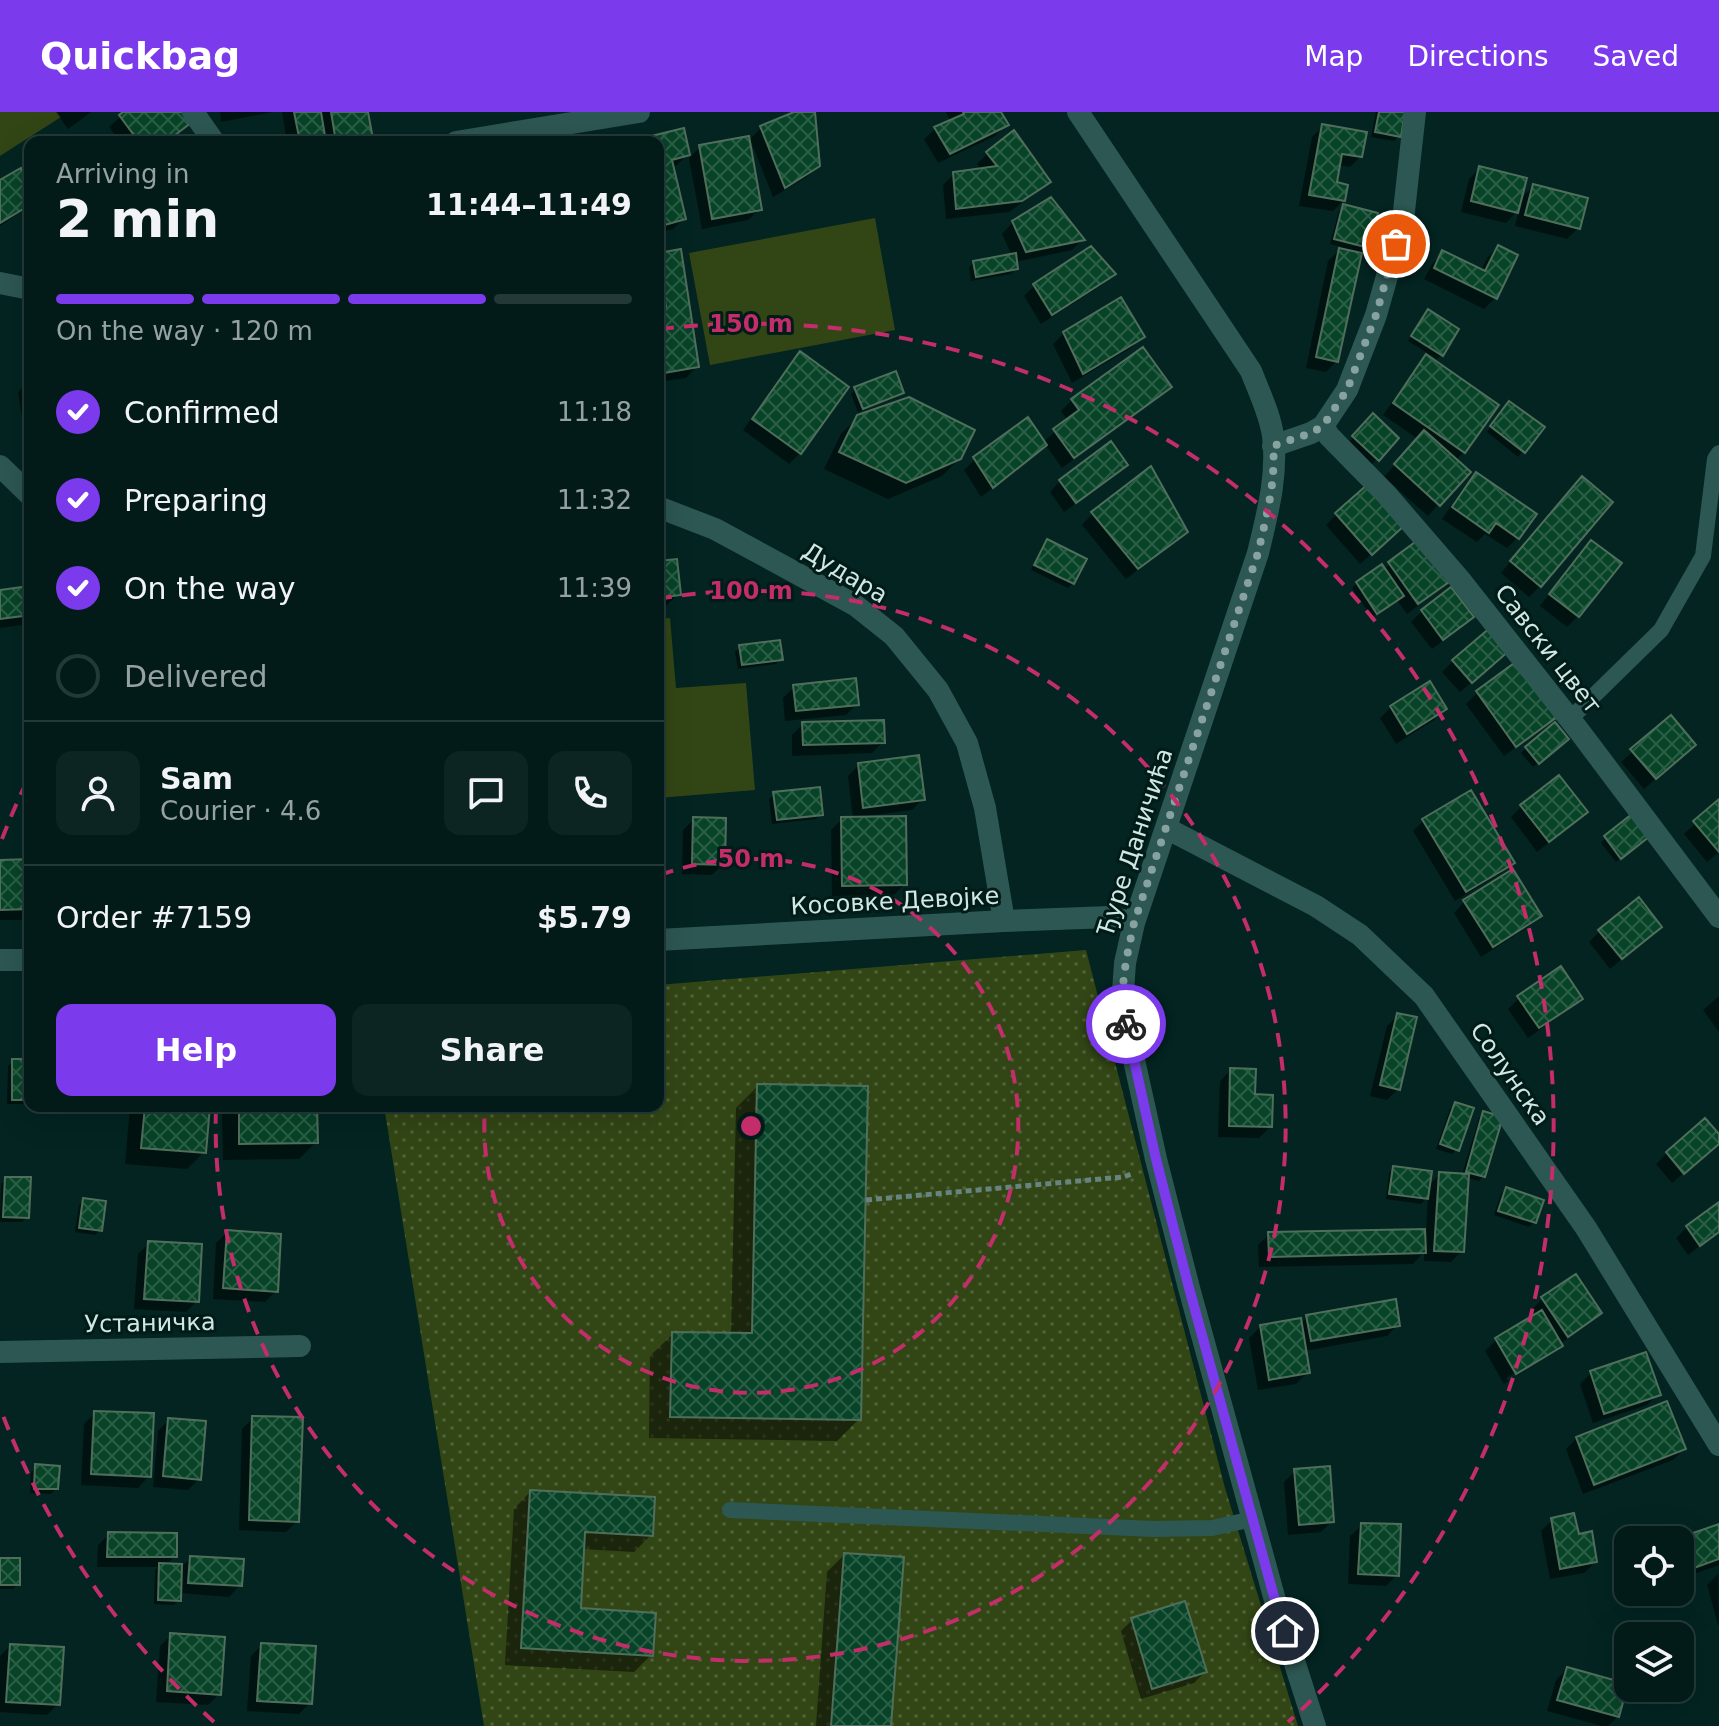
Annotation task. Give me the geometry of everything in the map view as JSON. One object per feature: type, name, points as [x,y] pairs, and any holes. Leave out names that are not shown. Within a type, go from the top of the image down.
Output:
[{"type":"street","points":[[193,112],[210,136]]},
{"type":"street","points":[[493,136],[639,112]]},
{"type":"street","name":"Ђуре Даничића","points":[[1078,112],[1251,371],[1273,434],[1274,467],[1270,503],[1258,553],[1134,923],[1125,963],[1122,1006],[1189,1288],[1278,1611],[1315,1726]]},
{"type":"street","points":[[1273,446],[1323,426],[1347,390],[1376,315],[1403,220],[1415,112]]},
{"type":"street","points":[[0,283],[24,288]]},
{"type":"street","name":"Савски цвет","points":[[1323,426],[1417,528],[1570,719],[1719,917]]},
{"type":"street","points":[[0,466],[24,489]]},
{"type":"street","name":"Дудара","points":[[664,509],[715,529],[855,605],[894,636],[938,690],[967,743],[985,808],[1004,921]]},
{"type":"street","name":"Солунска","points":[[1166,828],[1316,906],[1360,935],[1424,996],[1586,1228],[1719,1445]]},
{"type":"street","name":"Косовке Девојке","points":[[664,940],[1110,917],[1134,923]]},
{"type":"street","points":[[0,960],[24,960]]},
{"type":"street","name":"Устаничка","points":[[0,1352],[300,1346]]},
{"type":"lane","points":[[1570,719],[1661,630],[1703,556],[1715,459],[1719,453]]},
{"type":"lane","points":[[730,1510],[1153,1529],[1212,1528],[1253,1519]]},
{"type":"path","points":[[866,1200],[1123,1177],[1148,1168],[1156,1159]]},
{"type":"green space","points":[[0,112],[57,112],[61,117],[31,136],[24,136],[24,141],[0,156]]},
{"type":"green space","points":[[875,218],[895,330],[710,365],[689,253]]},
{"type":"green space","points":[[664,618],[670,618],[676,688],[746,683],[755,790],[664,798]]},
{"type":"green space","points":[[1086,950],[1225,1488],[1298,1726],[484,1726],[385,1112],[664,1112],[664,985]]},
{"type":"building","points":[[123,112],[185,112],[192,122],[174,136],[135,136],[119,115]]},
{"type":"building","points":[[294,112],[321,112],[325,136],[299,136]]},
{"type":"building","points":[[331,112],[368,112],[372,136],[335,136]]},
{"type":"building","points":[[794,112],[815,112],[820,166],[785,188],[760,126]]},
{"type":"building","points":[[963,112],[1001,112],[1009,125],[950,154],[934,127]]},
{"type":"building","points":[[1379,112],[1405,112],[1401,137],[1375,132]]},
{"type":"building","points":[[1322,124],[1367,132],[1362,157],[1342,154],[1337,182],[1348,185],[1345,201],[1309,195]]},
{"type":"building","points":[[684,128],[690,155],[672,160],[686,219],[664,225],[664,136],[651,136]]},
{"type":"building","points":[[1014,130],[1051,182],[1022,201],[956,209],[953,172],[997,166],[986,152]]},
{"type":"building","points":[[749,136],[762,210],[712,219],[699,145]]},
{"type":"building","points":[[1479,166],[1527,178],[1518,213],[1471,201]]},
{"type":"building","points":[[21,168],[24,174],[24,209],[0,223],[0,180]]},
{"type":"building","points":[[1533,184],[1588,198],[1580,229],[1525,215]]},
{"type":"building","points":[[1051,197],[1085,240],[1026,252],[1012,221]]},
{"type":"building","points":[[1343,204],[1378,213],[1369,248],[1334,239]]},
{"type":"building","points":[[1498,245],[1518,255],[1497,299],[1434,268],[1442,250],[1485,271]]},
{"type":"building","points":[[1091,246],[1116,274],[1052,315],[1033,284]]},
{"type":"building","points":[[1339,248],[1362,253],[1338,362],[1316,357]]},
{"type":"building","points":[[681,249],[699,367],[664,373],[666,307],[664,252]]},
{"type":"building","points":[[1016,253],[1018,269],[976,277],[973,261]]},
{"type":"building","points":[[1121,297],[1145,337],[1083,374],[1063,332]]},
{"type":"building","points":[[1428,309],[1459,329],[1443,356],[1411,336]]},
{"type":"building","points":[[1143,347],[1172,387],[1074,458],[1053,429],[1079,410],[1071,399]]},
{"type":"building","points":[[800,351],[849,387],[801,454],[752,419]]},
{"type":"building","points":[[1426,354],[1499,405],[1465,453],[1393,403]]},
{"type":"building","points":[[896,371],[904,393],[863,409],[854,387]]},
{"type":"building","points":[[909,397],[975,430],[961,459],[906,483],[839,452],[857,415]]},
{"type":"building","points":[[1509,401],[1545,427],[1525,453],[1490,426]]},
{"type":"building","points":[[1373,413],[1399,438],[1379,461],[1352,436]]},
{"type":"building","points":[[1028,417],[1047,445],[993,488],[973,457]]},
{"type":"building","points":[[1424,430],[1471,472],[1440,506],[1394,464]]},
{"type":"building","points":[[1111,441],[1128,465],[1076,503],[1059,480]]},
{"type":"building","points":[[1151,466],[1188,532],[1138,569],[1091,512]]},
{"type":"building","points":[[1476,472],[1537,514],[1519,539],[1496,523],[1489,533],[1452,507]]},
{"type":"building","points":[[1582,476],[1613,502],[1541,587],[1510,561]]},
{"type":"building","points":[[1367,485],[1404,526],[1372,555],[1335,513]]},
{"type":"building","points":[[1047,539],[1087,559],[1074,584],[1034,565]]},
{"type":"building","points":[[1418,540],[1449,582],[1418,604],[1388,562]]},
{"type":"building","points":[[1591,540],[1622,563],[1579,617],[1549,594]]},
{"type":"building","points":[[677,559],[681,595],[664,597],[664,560]]},
{"type":"building","points":[[1382,564],[1404,596],[1377,614],[1356,582]]},
{"type":"building","points":[[24,587],[24,616],[0,619],[0,590]]},
{"type":"building","points":[[1451,587],[1474,617],[1443,640],[1421,610]]},
{"type":"building","points":[[1491,627],[1510,650],[1472,683],[1452,660]]},
{"type":"building","points":[[780,640],[783,660],[742,665],[739,645]]},
{"type":"building","points":[[1517,661],[1557,717],[1516,747],[1476,691]]},
{"type":"building","points":[[856,678],[859,705],[796,711],[793,685]]},
{"type":"building","points":[[1430,681],[1447,709],[1407,734],[1390,706]]},
{"type":"building","points":[[1671,715],[1696,745],[1656,779],[1630,749]]},
{"type":"building","points":[[884,720],[885,743],[803,745],[802,722]]},
{"type":"building","points":[[1555,722],[1569,739],[1539,764],[1525,747]]},
{"type":"building","points":[[919,755],[925,800],[863,808],[858,763]]},
{"type":"building","points":[[1559,775],[1588,812],[1549,842],[1520,805]]},
{"type":"building","points":[[820,787],[823,815],[777,820],[773,792]]},
{"type":"building","points":[[1471,790],[1515,863],[1466,892],[1422,819]]},
{"type":"building","points":[[1719,799],[1719,852],[1693,821]]},
{"type":"building","points":[[1632,814],[1650,836],[1621,859],[1604,836]]},
{"type":"building","points":[[906,816],[907,885],[842,886],[841,817]]},
{"type":"building","points":[[693,817],[726,818],[725,865],[692,864]]},
{"type":"building","points":[[24,859],[24,909],[0,910],[0,860]]},
{"type":"building","points":[[1513,869],[1542,916],[1493,947],[1463,900]]},
{"type":"building","points":[[1639,897],[1662,927],[1622,959],[1598,930]]},
{"type":"building","points":[[1561,966],[1583,999],[1539,1028],[1517,996]]},
{"type":"building","points":[[1397,1013],[1417,1017],[1400,1090],[1380,1085]]},
{"type":"building","points":[[12,1059],[24,1059],[24,1100],[12,1100]]},
{"type":"building","points":[[1230,1068],[1256,1069],[1255,1094],[1273,1095],[1272,1127],[1229,1126]]},
{"type":"building","points":[[757,1084],[868,1086],[861,1420],[670,1417],[672,1332],[752,1333]]},
{"type":"building","points":[[1455,1102],[1474,1108],[1459,1151],[1440,1144]]},
{"type":"building","points":[[1483,1111],[1503,1117],[1485,1177],[1466,1172]]},
{"type":"building","points":[[144,1112],[209,1112],[206,1153],[141,1148]]},
{"type":"building","points":[[239,1112],[317,1112],[318,1143],[239,1144]]},
{"type":"building","points":[[1705,1118],[1719,1134],[1719,1144],[1684,1174],[1666,1152]]},
{"type":"building","points":[[1393,1166],[1432,1171],[1428,1199],[1389,1194]]},
{"type":"building","points":[[1439,1172],[1469,1174],[1464,1252],[1434,1251]]},
{"type":"building","points":[[5,1177],[31,1177],[29,1218],[3,1217]]},
{"type":"building","points":[[1506,1187],[1544,1200],[1536,1223],[1498,1211]]},
{"type":"building","points":[[83,1198],[106,1201],[102,1231],[79,1228]]},
{"type":"building","points":[[1719,1202],[1719,1232],[1700,1246],[1686,1226]]},
{"type":"building","points":[[1425,1229],[1426,1253],[1269,1257],[1268,1232]]},
{"type":"building","points":[[227,1230],[281,1234],[278,1292],[223,1288]]},
{"type":"building","points":[[148,1241],[202,1244],[199,1302],[144,1299]]},
{"type":"building","points":[[1576,1274],[1602,1313],[1568,1337],[1541,1297]]},
{"type":"building","points":[[1396,1299],[1400,1326],[1311,1341],[1306,1315]]},
{"type":"building","points":[[1542,1310],[1563,1346],[1516,1374],[1495,1338]]},
{"type":"building","points":[[1301,1318],[1310,1373],[1269,1380],[1260,1325]]},
{"type":"building","points":[[1646,1352],[1661,1395],[1604,1414],[1590,1371]]},
{"type":"building","points":[[1667,1401],[1686,1449],[1594,1485],[1576,1437]]},
{"type":"building","points":[[94,1411],[154,1413],[151,1477],[91,1474]]},
{"type":"building","points":[[252,1416],[303,1417],[299,1522],[249,1520]]},
{"type":"building","points":[[168,1418],[206,1421],[201,1480],[163,1476]]},
{"type":"building","points":[[35,1464],[60,1466],[58,1489],[34,1489]]},
{"type":"building","points":[[1330,1466],[1334,1522],[1299,1525],[1294,1469]]},
{"type":"building","points":[[530,1490],[655,1497],[653,1536],[585,1532],[581,1608],[656,1613],[653,1656],[521,1648]]},
{"type":"building","points":[[1574,1513],[1579,1534],[1592,1531],[1597,1562],[1560,1569],[1551,1518]]},
{"type":"building","points":[[1361,1523],[1401,1524],[1399,1576],[1358,1574]]},
{"type":"building","points":[[1719,1524],[1719,1559],[1694,1568],[1694,1533]]},
{"type":"building","points":[[108,1532],[177,1533],[177,1557],[107,1557]]},
{"type":"building","points":[[844,1553],[904,1557],[891,1726],[831,1726]]},
{"type":"building","points":[[190,1556],[244,1559],[242,1586],[188,1583]]},
{"type":"building","points":[[0,1558],[20,1558],[20,1585],[0,1585]]},
{"type":"building","points":[[159,1563],[182,1564],[181,1601],[158,1600]]},
{"type":"building","points":[[1185,1601],[1207,1672],[1152,1689],[1131,1618]]},
{"type":"building","points":[[170,1633],[225,1637],[221,1695],[167,1691]]},
{"type":"building","points":[[261,1643],[316,1646],[312,1704],[257,1701]]},
{"type":"building","points":[[10,1644],[64,1647],[60,1705],[6,1702]]},
{"type":"building","points":[[1567,1667],[1614,1680],[1614,1702],[1623,1702],[1619,1717],[1557,1700]]},
{"type":"way so far","points":[[1126,1024],[1122,1006],[1125,963],[1134,923],[1258,553],[1270,503],[1273,446],[1323,426],[1347,390],[1376,315],[1396,244]]},
{"type":"route","points":[[1126,1024],[1189,1288],[1285,1631]]}]
